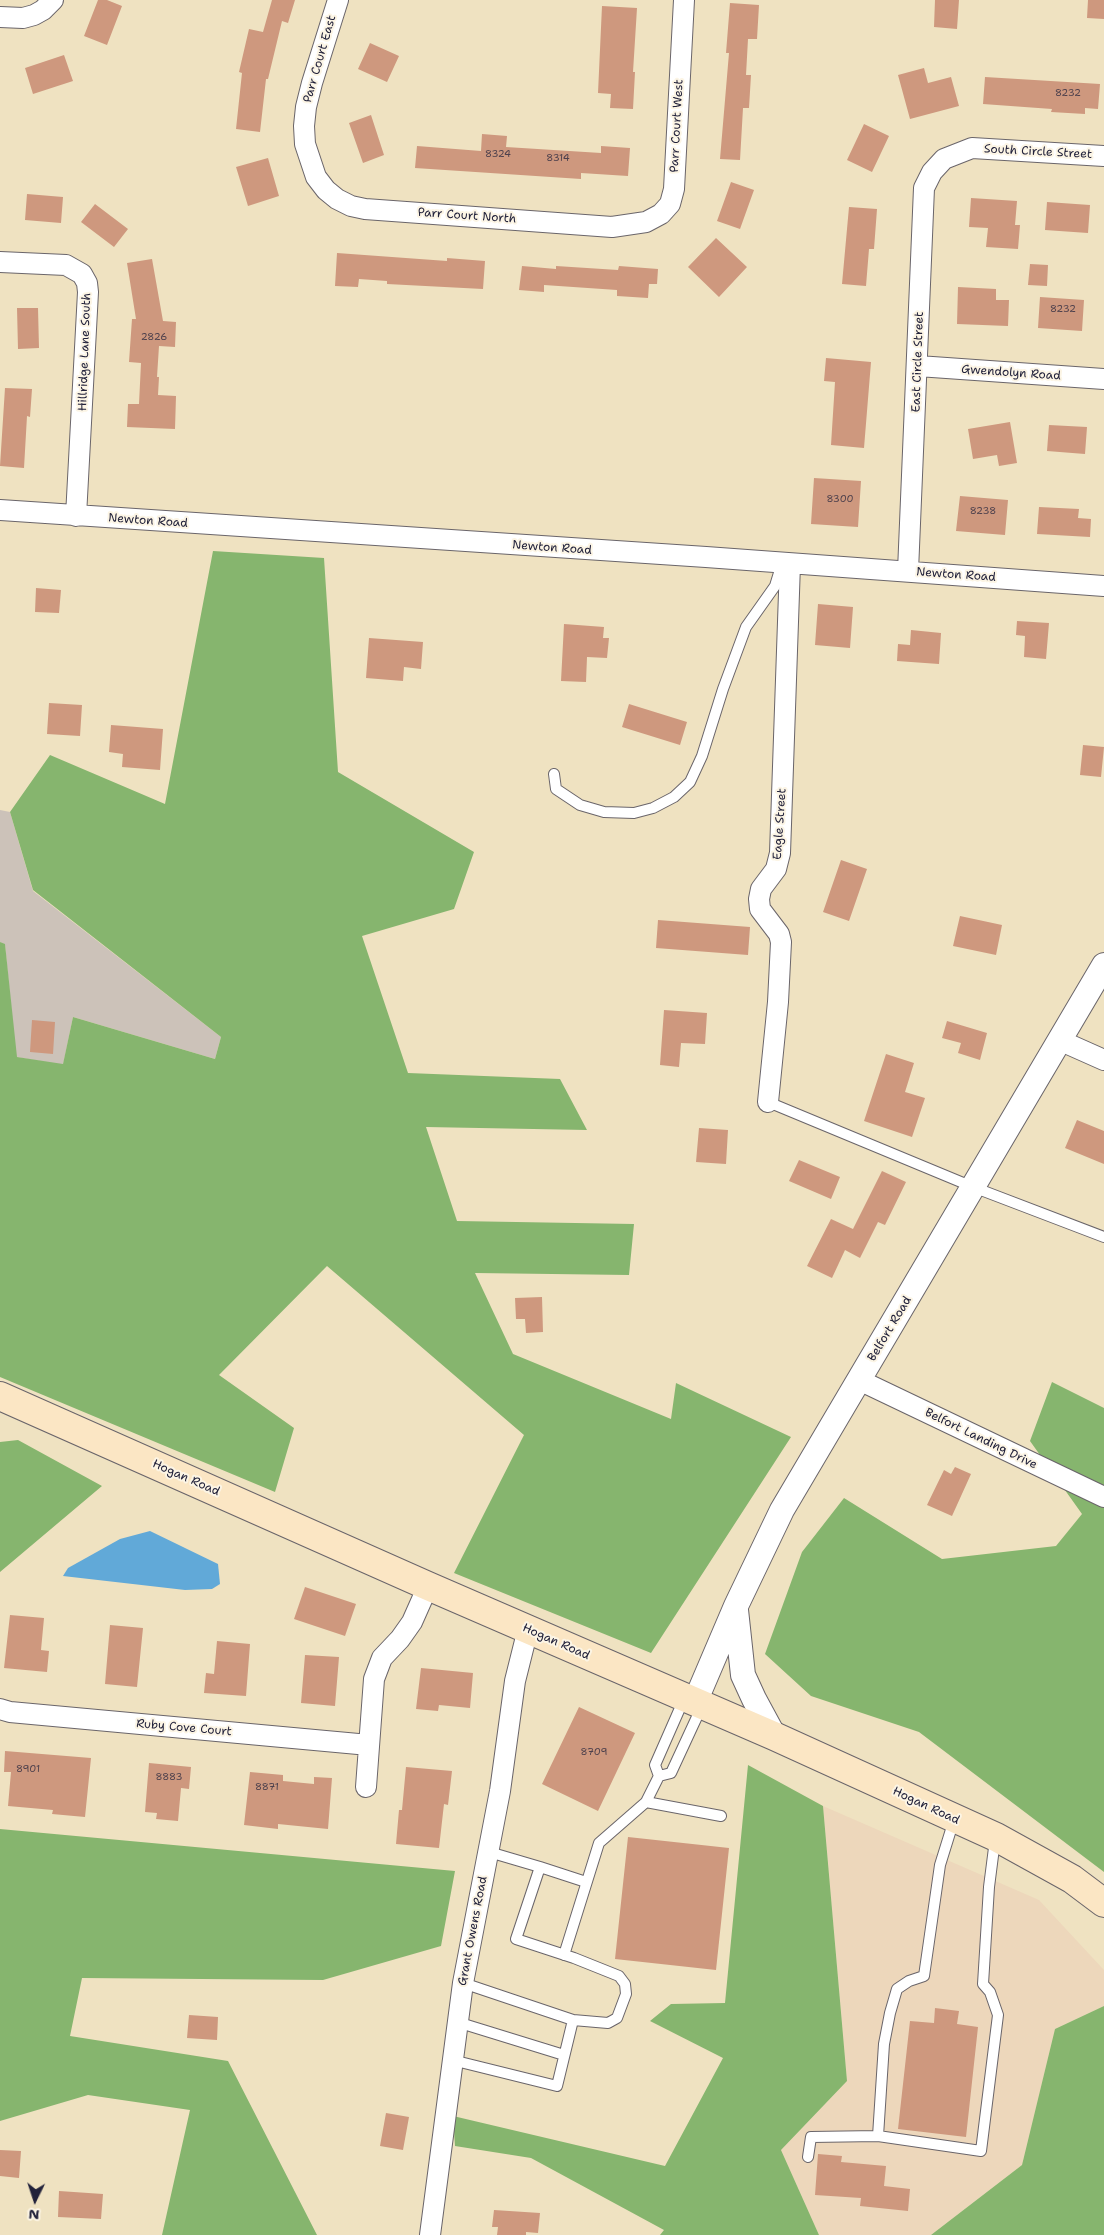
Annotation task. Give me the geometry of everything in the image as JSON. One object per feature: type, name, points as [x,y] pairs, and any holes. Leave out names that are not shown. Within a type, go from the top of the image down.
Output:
[{"type":"main road","name":"Hogan Road","points":[[0,1396],[428,1586],[774,1736],[996,1837],[1072,1879],[1104,1903]]},
{"type":"street","points":[[0,17],[23,18],[34,15],[43,10],[53,0]]},
{"type":"street","name":"Parr Court East","points":[[316,176],[305,144],[306,107],[338,0]]},
{"type":"street","name":"Parr Court West","points":[[629,226],[646,222],[661,214],[670,204],[674,189],[684,0]]},
{"type":"street","name":"South Circle Street","points":[[944,159],[957,152],[972,148],[1104,156]]},
{"type":"street","name":"East Circle Street","points":[[908,572],[924,188],[932,172],[944,159]]},
{"type":"street","name":"Parr Court North","points":[[316,176],[326,190],[337,199],[351,206],[365,209],[629,226]]},
{"type":"street","name":"Hillridge Lane South","points":[[0,262],[66,265],[76,268],[87,283],[76,516]]},
{"type":"street","name":"Gwendolyn Road","points":[[918,366],[1104,379]]},
{"type":"street","name":"Newton Road","points":[[0,510],[1104,586]]},
{"type":"street","name":"Eagle Street","points":[[768,1102],[778,1002],[781,942],[778,934],[760,909],[759,899],[761,889],[776,869],[780,853],[786,564]]},
{"type":"street","name":"Belfort Road","points":[[694,1702],[736,1606],[782,1510],[1104,965]]},
{"type":"street","points":[[1059,1040],[1104,1060]]},
{"type":"street","name":"Belfort Landing Drive","points":[[859,1380],[1104,1497]]},
{"type":"street","points":[[366,1787],[374,1679],[382,1658],[400,1639],[412,1622],[428,1586]]},
{"type":"street","points":[[736,1606],[744,1675],[754,1699],[774,1736]]},
{"type":"street","name":"Grant Owens Road","points":[[430,2235],[463,1983],[500,1791],[515,1681],[528,1629]]},
{"type":"street","name":"Ruby Cove Court","points":[[0,1709],[10,1712],[369,1745]]},
{"type":"lane","points":[[554,774],[556,789],[580,805],[604,812],[634,813],[653,808],[674,797],[690,782],[702,756],[723,689],[746,627],[775,586],[786,564]]},
{"type":"lane","points":[[768,1102],[973,1187],[1104,1237]]},
{"type":"lane","points":[[564,1955],[599,1843],[646,1802],[659,1776],[655,1765],[694,1702]]},
{"type":"lane","points":[[659,1776],[671,1773],[694,1702]]},
{"type":"lane","points":[[646,1802],[721,1816]]},
{"type":"lane","points":[[878,2136],[884,2044],[890,2013],[897,1989],[909,1981],[924,1976],[940,1865],[955,1819]]},
{"type":"lane","points":[[808,2157],[811,2137],[878,2136],[981,2152],[998,2015],[990,1992],[982,1984],[988,1887],[996,1837]]},
{"type":"lane","points":[[489,1852],[586,1882]]},
{"type":"lane","points":[[463,1983],[573,2020],[608,2023],[617,2018],[626,1994],[625,1984],[619,1976],[516,1939],[540,1867]]},
{"type":"lane","points":[[452,2060],[556,2086],[573,2020]]},
{"type":"lane","points":[[457,2022],[564,2055]]},
{"type":"shaded area","points":[[0,810],[10,812],[33,891],[221,1037],[215,1059],[73,1017],[63,1065],[16,1057],[5,945],[0,942]]},
{"type":"shaded area","points":[[823,1806],[1039,1900],[1104,1970],[1104,2006],[1055,2029],[1022,2165],[931,2235],[819,2235],[781,2150],[847,2081]]},
{"type":"green space","points":[[213,551],[324,558],[338,772],[474,852],[454,909],[362,936],[408,1073],[560,1079],[587,1130],[426,1127],[457,1221],[634,1224],[629,1275],[475,1273],[513,1354],[671,1419],[676,1383],[791,1437],[651,1653],[454,1573],[524,1435],[327,1266],[219,1375],[294,1428],[275,1492],[0,1377],[0,942],[5,944],[17,1057],[63,1064],[73,1017],[215,1059],[221,1037],[33,890],[10,812],[50,755],[165,804]]},
{"type":"green space","points":[[1052,1382],[1104,1408],[1104,1872],[919,1732],[811,1696],[765,1654],[802,1552],[844,1498],[942,1559],[1056,1546],[1082,1514],[1030,1441]]},
{"type":"green space","points":[[18,1440],[102,1486],[0,1572],[0,1442]]},
{"type":"green space","points":[[748,1765],[823,1806],[847,2081],[781,2150],[819,2235],[660,2235],[664,2230],[531,2158],[455,2146],[453,2116],[665,2166],[723,2058],[650,2021],[671,2004],[725,2003]]},
{"type":"green space","points":[[0,1829],[455,1871],[441,1946],[323,1980],[82,1978],[70,2036],[228,2061],[317,2235],[162,2235],[190,2110],[88,2095],[0,2121]]},
{"type":"green space","points":[[1104,2006],[1104,2235],[931,2235],[1022,2165],[1055,2029]]},
{"type":"water","points":[[150,1531],[218,1564],[220,1584],[212,1589],[185,1590],[63,1576],[68,1568],[120,1539]]},
{"type":"building","points":[[98,0],[107,0],[122,6],[107,45],[84,36]]},
{"type":"building","points":[[272,0],[295,0],[288,23],[282,21],[268,79],[266,79],[260,132],[236,129],[242,73],[239,72],[249,29],[263,32]]},
{"type":"building","points":[[935,0],[959,0],[957,29],[934,27]]},
{"type":"building","points":[[1088,0],[1104,0],[1104,19],[1087,18]]},
{"type":"building","points":[[730,3],[759,5],[757,39],[748,39],[746,75],[751,75],[749,108],[743,108],[740,160],[720,159],[729,53],[726,53]]},
{"type":"building","points":[[602,6],[637,8],[633,109],[610,108],[611,94],[598,93]]},
{"type":"building","points":[[370,43],[399,56],[387,82],[358,69]]},
{"type":"building","points":[[64,55],[73,81],[33,94],[25,68]]},
{"type":"building","points":[[924,68],[928,83],[951,77],[959,106],[910,119],[898,75]]},
{"type":"building","points":[[985,77],[1100,84],[1098,109],[1085,108],[1085,114],[1051,112],[1052,109],[983,104]]},
{"type":"building","points":[[371,115],[384,155],[363,163],[349,123]]},
{"type":"building","points":[[864,124],[889,136],[872,172],[847,160]]},
{"type":"building","points":[[482,134],[507,136],[506,147],[601,153],[601,146],[630,148],[628,176],[581,173],[581,179],[415,168],[417,146],[481,151]]},
{"type":"building","points":[[268,158],[279,196],[248,206],[236,167]]},
{"type":"building","points":[[731,182],[754,190],[740,229],[717,221]]},
{"type":"building","points":[[27,194],[63,197],[61,223],[25,220]]},
{"type":"building","points":[[971,198],[1017,201],[1015,225],[1020,225],[1018,249],[986,247],[988,228],[969,227]]},
{"type":"building","points":[[1047,202],[1090,205],[1088,233],[1045,230]]},
{"type":"building","points":[[95,204],[128,229],[114,247],[81,222]]},
{"type":"building","points":[[849,207],[877,209],[874,249],[869,249],[866,286],[842,284]]},
{"type":"building","points":[[716,238],[747,267],[719,297],[688,267]]},
{"type":"building","points":[[337,253],[447,261],[447,258],[485,261],[483,289],[387,284],[387,281],[359,279],[358,287],[335,286]]},
{"type":"building","points":[[152,259],[163,321],[176,322],[175,347],[159,346],[157,377],[159,377],[158,395],[176,396],[175,429],[127,427],[128,404],[139,404],[141,363],[129,362],[132,319],[136,319],[127,263]]},
{"type":"building","points":[[1030,264],[1048,265],[1047,286],[1028,285]]},
{"type":"building","points":[[522,266],[556,269],[556,266],[618,270],[619,266],[658,269],[657,284],[649,284],[648,298],[617,296],[617,290],[544,285],[544,292],[519,290]]},
{"type":"building","points":[[958,287],[996,289],[996,300],[1009,300],[1008,326],[957,324]]},
{"type":"building","points":[[1040,297],[1084,300],[1082,331],[1038,328]]},
{"type":"building","points":[[17,308],[38,308],[39,348],[18,349]]},
{"type":"building","points":[[826,358],[871,362],[864,448],[831,445],[835,382],[824,381]]},
{"type":"building","points":[[5,388],[32,389],[30,417],[27,416],[24,468],[0,466]]},
{"type":"building","points":[[1010,422],[1017,463],[999,466],[997,455],[973,459],[968,429]]},
{"type":"building","points":[[1049,425],[1087,427],[1085,454],[1047,451]]},
{"type":"building","points":[[814,478],[861,481],[858,527],[811,524]]},
{"type":"building","points":[[960,496],[1008,500],[1005,535],[956,531]]},
{"type":"building","points":[[1039,507],[1079,509],[1078,518],[1091,519],[1090,537],[1037,534]]},
{"type":"building","points":[[36,588],[61,590],[59,613],[35,612]]},
{"type":"building","points":[[818,604],[853,607],[850,648],[815,645]]},
{"type":"building","points":[[1017,621],[1049,623],[1046,659],[1024,657],[1025,636],[1016,635]]},
{"type":"building","points":[[564,624],[604,627],[603,638],[609,638],[607,658],[587,657],[586,682],[561,681]]},
{"type":"building","points":[[911,630],[941,633],[939,664],[897,661],[898,644],[910,645]]},
{"type":"building","points":[[369,638],[423,642],[421,669],[404,667],[403,681],[366,678]]},
{"type":"building","points":[[49,703],[82,705],[80,736],[47,734]]},
{"type":"building","points":[[629,704],[687,722],[680,745],[622,727]]},
{"type":"building","points":[[111,725],[163,729],[160,770],[122,767],[123,754],[109,752]]},
{"type":"building","points":[[1083,745],[1104,747],[1101,777],[1080,775]]},
{"type":"building","points":[[841,860],[867,869],[849,921],[823,912]]},
{"type":"building","points":[[960,916],[1002,925],[996,955],[953,946]]},
{"type":"building","points":[[658,920],[750,927],[748,955],[656,948]]},
{"type":"building","points":[[664,1010],[707,1013],[705,1044],[681,1043],[679,1067],[660,1065]]},
{"type":"building","points":[[32,1020],[55,1022],[53,1054],[30,1052]]},
{"type":"building","points":[[947,1021],[987,1033],[980,1060],[958,1053],[961,1043],[942,1038]]},
{"type":"building","points":[[886,1054],[914,1063],[905,1092],[925,1098],[912,1137],[864,1121]]},
{"type":"building","points":[[1077,1120],[1104,1131],[1104,1164],[1065,1148]]},
{"type":"building","points":[[699,1128],[728,1130],[726,1164],[696,1162]]},
{"type":"building","points":[[799,1160],[840,1177],[831,1199],[789,1181]]},
{"type":"building","points":[[882,1171],[906,1182],[885,1225],[878,1222],[860,1258],[845,1250],[832,1278],[807,1266],[831,1219],[853,1229]]},
{"type":"building","points":[[542,1297],[543,1332],[526,1333],[525,1319],[516,1319],[515,1298]]},
{"type":"building","points":[[955,1467],[971,1474],[952,1516],[927,1505],[944,1470],[951,1474]]},
{"type":"building","points":[[305,1587],[356,1604],[345,1636],[294,1619]]},
{"type":"building","points":[[10,1615],[44,1618],[41,1650],[49,1651],[47,1672],[4,1668]]},
{"type":"building","points":[[110,1625],[143,1628],[137,1687],[105,1684]]},
{"type":"building","points":[[217,1641],[250,1644],[246,1696],[204,1693],[206,1673],[214,1674]]},
{"type":"building","points":[[305,1655],[339,1657],[335,1706],[301,1703]]},
{"type":"building","points":[[421,1668],[473,1673],[470,1708],[439,1705],[438,1711],[416,1709]]},
{"type":"building","points":[[579,1707],[635,1733],[598,1811],[542,1784]]},
{"type":"building","points":[[5,1751],[91,1758],[85,1817],[52,1814],[53,1810],[8,1806],[11,1772],[4,1772]]},
{"type":"building","points":[[149,1763],[191,1767],[189,1789],[181,1788],[178,1821],[156,1819],[157,1813],[145,1812]]},
{"type":"building","points":[[406,1767],[452,1771],[448,1805],[444,1804],[439,1848],[396,1844],[399,1810],[402,1810]]},
{"type":"building","points":[[250,1772],[283,1775],[283,1781],[314,1784],[314,1777],[332,1778],[328,1829],[278,1824],[278,1829],[244,1825]]},
{"type":"building","points":[[628,1837],[729,1848],[716,1970],[615,1959]]},
{"type":"building","points":[[935,2008],[959,2011],[957,2024],[978,2027],[966,2137],[898,2129],[910,2021],[934,2023]]},
{"type":"building","points":[[189,2015],[218,2017],[217,2040],[187,2038]]},
{"type":"building","points":[[386,2113],[409,2117],[403,2150],[380,2146]]},
{"type":"building","points":[[0,2150],[21,2151],[19,2178],[0,2176]]},
{"type":"building","points":[[818,2154],[842,2156],[841,2162],[886,2166],[884,2186],[910,2189],[908,2211],[860,2206],[861,2198],[815,2195]]},
{"type":"building","points":[[59,2191],[103,2194],[101,2219],[58,2217]]},
{"type":"building","points":[[494,2210],[540,2213],[538,2233],[526,2232],[526,2235],[497,2235],[498,2227],[492,2227]]}]
